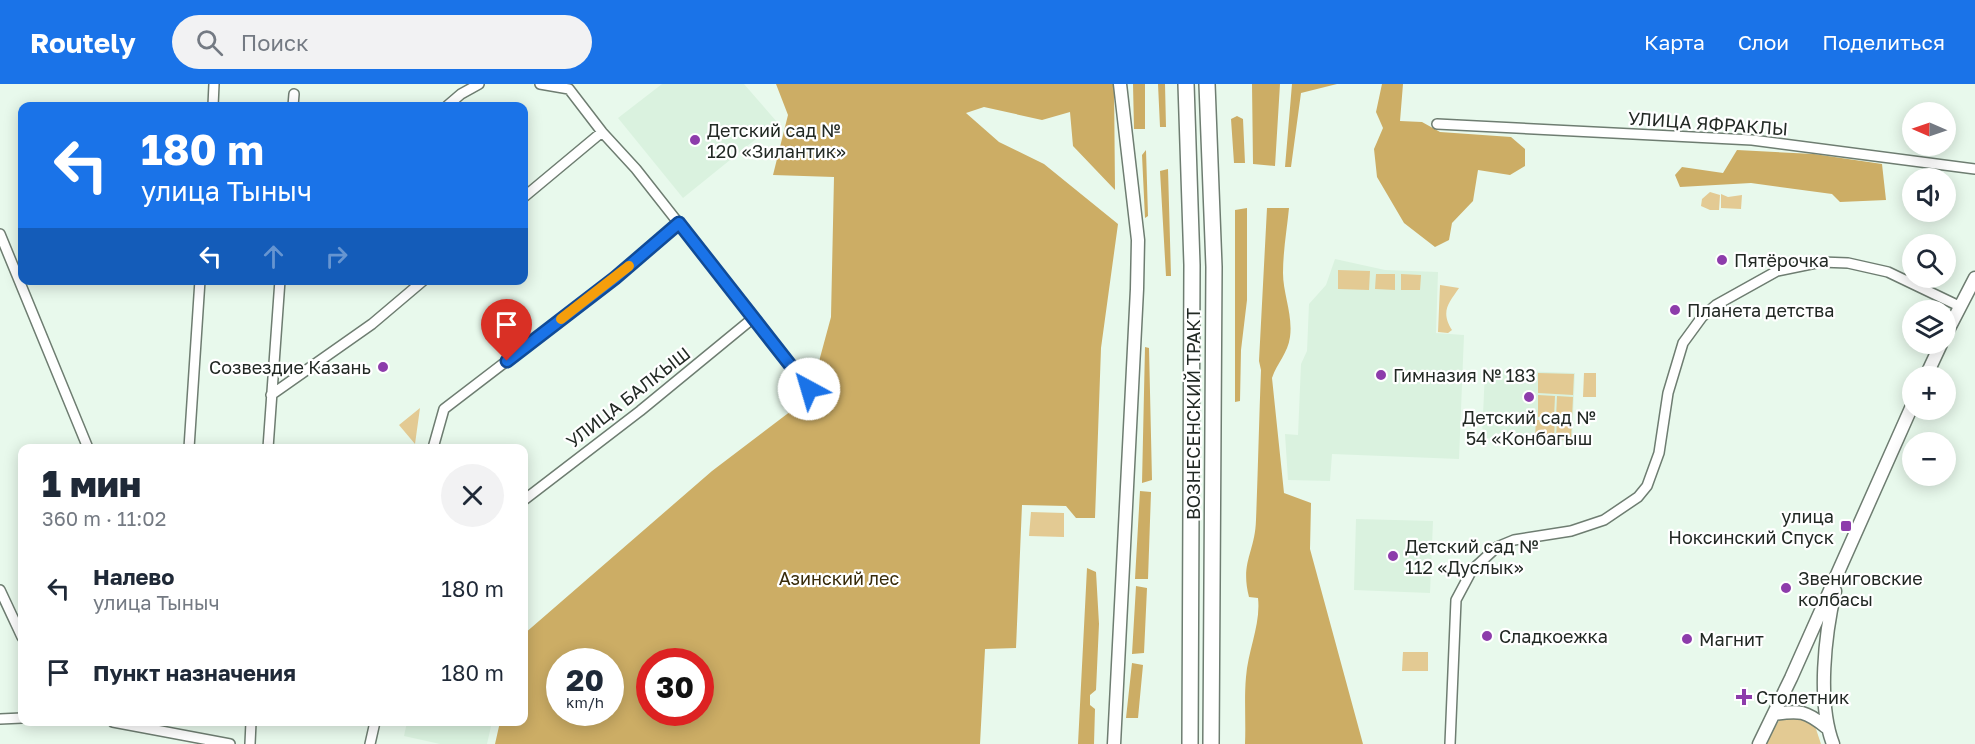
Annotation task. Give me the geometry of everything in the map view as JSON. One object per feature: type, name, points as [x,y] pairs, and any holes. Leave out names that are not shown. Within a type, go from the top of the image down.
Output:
[{"type":"main road","name":"ВОЗНЕСЕНСКИЙ ТРАКТ","points":[[1186,84],[1192,265],[1190,744]]},
{"type":"main road","name":"ВОЗНЕСЕНСКИЙ ТРАКТ","points":[[1207,84],[1214,267],[1211,744]]},
{"type":"street","points":[[213,102],[214,84]]},
{"type":"street","points":[[452,102],[480,84]]},
{"type":"street","points":[[540,84],[569,89],[602,132],[636,169],[809,389]]},
{"type":"street","points":[[1114,744],[1138,279],[1138,240],[1120,84]]},
{"type":"street","points":[[293,102],[294,94]]},
{"type":"street","name":"УЛИЦА ЯФРАКЛЫ","points":[[1437,124],[1752,140],[1975,170]]},
{"type":"street","points":[[528,194],[602,132]]},
{"type":"street","points":[[434,444],[444,409],[615,278],[679,223]]},
{"type":"street","points":[[0,234],[18,278]]},
{"type":"street","points":[[1450,744],[1456,600],[1472,570],[1497,547],[1514,540],[1571,531],[1604,520],[1638,497],[1647,486],[1659,453],[1668,393],[1683,343],[1702,317],[1716,305],[1777,271],[1821,262],[1848,263],[1888,272],[1959,306]]},
{"type":"street","points":[[1956,312],[1975,278]]},
{"type":"street","points":[[21,285],[86,444]]},
{"type":"street","points":[[189,444],[200,285]]},
{"type":"street","points":[[268,444],[280,285]]},
{"type":"street","points":[[272,395],[372,324],[418,285]]},
{"type":"street","name":"УЛИЦА БАЛКЫШ","points":[[528,497],[640,411],[752,319]]},
{"type":"street","points":[[1759,744],[1906,420]]},
{"type":"street","points":[[1833,744],[1826,727],[1825,672],[1830,610],[1842,564]]},
{"type":"street","points":[[0,590],[18,628]]},
{"type":"street","points":[[1774,714],[1795,710],[1810,714],[1826,727]]},
{"type":"street","points":[[0,719],[18,717]]},
{"type":"street","points":[[250,744],[251,726]]},
{"type":"street","points":[[370,744],[374,726]]},
{"type":"street","points":[[175,727],[230,744]]},
{"type":"shaded area","name":"Детский сад № 120 «Зилантик»","points":[[662,84],[744,84],[777,122],[683,198],[618,118]]},
{"type":"shaded area","points":[[1710,192],[1720,195],[1719,210],[1710,210],[1701,206],[1702,199]]},
{"type":"shaded area","points":[[1721,194],[1728,197],[1742,195],[1741,209],[1721,208]]},
{"type":"shaded area","name":"Гимназия № 183","points":[[1335,259],[1385,270],[1438,272],[1436,333],[1464,335],[1459,459],[1332,454],[1330,481],[1288,480],[1285,434],[1298,435],[1301,364],[1307,351],[1309,304],[1326,285]]},
{"type":"shaded area","points":[[1338,270],[1370,271],[1369,290],[1338,289]]},
{"type":"shaded area","points":[[1376,274],[1395,274],[1395,290],[1375,289]]},
{"type":"shaded area","points":[[1401,274],[1421,275],[1420,290],[1401,290]]},
{"type":"shaded area","points":[[1440,285],[1459,288],[1446,312],[1452,330],[1448,333],[1438,332]]},
{"type":"shaded area","name":"Детский сад № 54 «Конбагыш","points":[[1485,370],[1575,373],[1572,442],[1482,438]]},
{"type":"shaded area","points":[[1538,373],[1574,374],[1573,395],[1538,393]]},
{"type":"shaded area","points":[[1584,373],[1596,373],[1596,397],[1583,397]]},
{"type":"shaded area","points":[[1538,395],[1555,396],[1554,418],[1538,417]]},
{"type":"shaded area","points":[[1557,396],[1573,397],[1572,419],[1556,418]]},
{"type":"shaded area","points":[[420,408],[415,444],[399,425]]},
{"type":"shaded area","points":[[1536,420],[1555,420],[1554,437],[1535,436]]},
{"type":"shaded area","points":[[1557,420],[1572,420],[1571,440],[1556,439]]},
{"type":"shaded area","points":[[1031,512],[1064,513],[1064,537],[1029,536]]},
{"type":"shaded area","name":"Детский сад № 112 «Дуслык»","points":[[1356,519],[1433,521],[1430,593],[1354,590]]},
{"type":"shaded area","points":[[1403,652],[1428,652],[1428,671],[1402,671]]},
{"type":"shaded area","points":[[1798,715],[1815,726],[1821,744],[1765,744],[1781,717]]},
{"type":"shaded area","points":[[406,726],[491,726],[487,744],[440,744],[404,736]]},
{"type":"green space","name":"Азинский лес","points":[[776,84],[1114,84],[1115,190],[1073,146],[1070,112],[1042,120],[984,107],[966,113],[999,142],[1044,164],[1118,224],[1101,348],[1095,518],[1076,518],[1066,506],[1022,505],[1016,648],[985,649],[980,744],[495,744],[499,726],[528,726],[528,631],[712,471],[791,411],[811,391],[831,317],[834,177],[773,175],[788,115]]},
{"type":"green space","points":[[1133,84],[1145,84],[1145,129],[1134,129]]},
{"type":"green space","points":[[1158,84],[1165,84],[1166,127],[1160,127]]},
{"type":"green space","points":[[1252,84],[1280,84],[1275,166],[1253,164]]},
{"type":"green space","points":[[1292,84],[1337,84],[1301,93],[1291,167],[1285,167]]},
{"type":"green space","points":[[1382,84],[1403,84],[1400,121],[1422,122],[1440,132],[1511,137],[1525,149],[1525,166],[1510,175],[1478,170],[1473,201],[1452,223],[1449,240],[1435,247],[1404,223],[1377,177],[1374,149],[1383,128],[1376,112]]},
{"type":"green space","points":[[1237,116],[1243,119],[1245,163],[1234,163],[1231,119]]},
{"type":"green space","points":[[1146,150],[1148,216],[1145,218],[1142,155]]},
{"type":"green space","points":[[1737,150],[1814,154],[1882,164],[1886,200],[1840,202],[1832,194],[1751,183],[1680,187],[1675,175],[1682,167],[1723,173]]},
{"type":"green space","points":[[1168,169],[1171,276],[1166,276],[1160,171]]},
{"type":"green space","points":[[1247,208],[1247,300],[1241,350],[1240,401],[1235,402],[1235,210]]},
{"type":"green space","points":[[1267,208],[1289,208],[1283,273],[1291,329],[1287,348],[1272,378],[1284,493],[1311,503],[1310,549],[1363,744],[1245,744],[1246,677],[1258,608],[1258,598],[1249,597],[1246,575],[1256,520],[1261,370],[1259,361]]},
{"type":"green space","points":[[1145,347],[1149,348],[1152,480],[1142,483]]},
{"type":"green space","points":[[1140,491],[1151,492],[1148,579],[1135,579]]},
{"type":"green space","points":[[1087,568],[1096,572],[1099,624],[1096,690],[1090,695],[1090,705],[1095,709],[1094,744],[1078,744]]},
{"type":"green space","points":[[1136,586],[1147,588],[1144,653],[1132,654]]},
{"type":"green space","points":[[1132,663],[1143,665],[1138,718],[1126,718]]},
{"type":"slow traffic","points":[[561,319],[629,266]]},
{"type":"place","name":"Детский сад № 120 «Зилантик»","points":[[695,140]]},
{"type":"place","name":"Пятёрочка","points":[[1722,260]]},
{"type":"place","name":"Планета детства","points":[[1675,310]]},
{"type":"place","name":"Созвездие Казань","points":[[383,367]]},
{"type":"place","name":"Гимназия № 183","points":[[1381,375]]},
{"type":"place","name":"Детский сад № 54 «Конбагыш","points":[[1529,397]]},
{"type":"place","name":"улица Ноксинский Спуск","points":[[1846,526]]},
{"type":"place","name":"Детский сад № 112 «Дуслык»","points":[[1393,556]]},
{"type":"place","name":"Звениговские колбасы","points":[[1786,588]]},
{"type":"place","name":"Сладкоежка","points":[[1487,636]]},
{"type":"place","name":"Магнит","points":[[1687,639]]},
{"type":"place","name":"Столетник","points":[[1744,697]]},
{"type":"route","points":[[507,361],[615,278],[679,223],[809,389]]}]
